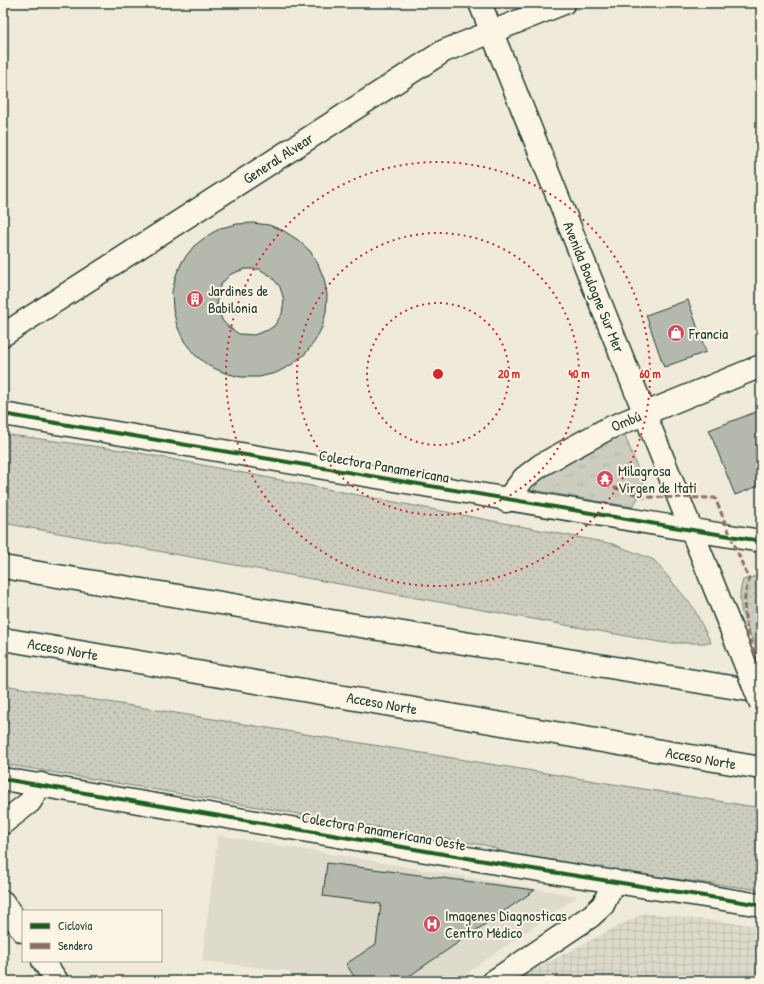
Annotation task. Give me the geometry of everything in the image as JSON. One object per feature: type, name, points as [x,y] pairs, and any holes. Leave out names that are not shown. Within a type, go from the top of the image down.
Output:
[{"type":"main road","name":"Avenida Boulogne Sur Mer","points":[[480,3],[761,704]]},
{"type":"main road","name":"General Alvear","points":[[3,335],[444,51],[564,3]]},
{"type":"main road","name":"Ombú","points":[[506,501],[524,478],[541,465],[607,429],[761,366]]},
{"type":"main road","name":"Colectora Panamericana","points":[[3,414],[204,446],[506,501],[761,541]]},
{"type":"main road","points":[[3,567],[761,692]]},
{"type":"main road","name":"Acceso Norte","points":[[3,639],[761,768]]},
{"type":"main road","name":"Colectora Panamericana Oeste","points":[[3,779],[41,784],[614,882],[761,905]]},
{"type":"main road","points":[[3,823],[30,802],[41,784]]},
{"type":"main road","points":[[494,981],[591,916],[603,905],[614,882]]},
{"type":"main road","points":[[3,902],[22,930]]},
{"type":"main road","points":[[44,962],[57,981]]},
{"type":"shaded area","points":[[218,835],[578,896],[455,981],[296,981],[288,971],[202,961]]},
{"type":"shaded area","points":[[644,913],[761,926],[761,981],[512,981]]},
{"type":"green space","points":[[622,428],[645,488],[632,507],[533,490],[545,473]]},
{"type":"green space","points":[[3,434],[129,451],[613,544],[654,560],[693,607],[711,643],[665,643],[3,523]]},
{"type":"green space","points":[[756,576],[761,577],[761,652],[758,651],[746,625],[740,599],[743,580]]},
{"type":"green space","points":[[3,685],[761,808],[761,890],[520,859],[489,846],[3,764]]},
{"type":"building","name":"Jardines de Babilonia","points":[[253,223],[269,225],[284,231],[298,240],[310,251],[318,264],[324,279],[327,295],[326,312],[322,327],[315,341],[305,354],[291,365],[276,373],[259,377],[241,377],[225,373],[209,366],[195,355],[184,341],[177,326],[173,309],[172,292],[176,275],[183,260],[194,246],[207,236],[221,228],[237,224]],"holes":[[[245,269],[259,269],[271,276],[280,287],[284,300],[282,314],[274,326],[268,330],[254,335],[239,334],[227,326],[222,320],[217,306],[218,291],[221,284],[231,274]]]},
{"type":"building","name":"Francia","points":[[688,300],[706,352],[664,367],[646,315]]},
{"type":"building","points":[[761,410],[761,485],[735,495],[709,430]]},
{"type":"building","name":"Imagenes Diagnosticas Centro Médico","points":[[327,863],[535,890],[402,981],[357,981],[346,964],[376,944],[381,904],[323,896]]},
{"type":"marked path","points":[[605,485],[645,497],[715,498],[749,580],[745,603],[746,625],[761,668]]},
{"type":"cycle path","points":[[3,414],[761,541]]},
{"type":"cycle path","points":[[3,779],[514,866],[761,905]]},
{"type":"place","name":"Jardines de Babilonia","points":[[195,299]]},
{"type":"place","name":"Francia","points":[[676,333]]},
{"type":"place","name":"Milagrosa Virgen de Itatí","points":[[605,479]]},
{"type":"place","name":"Imagenes Diagnosticas Centro Médico","points":[[432,924]]}]
